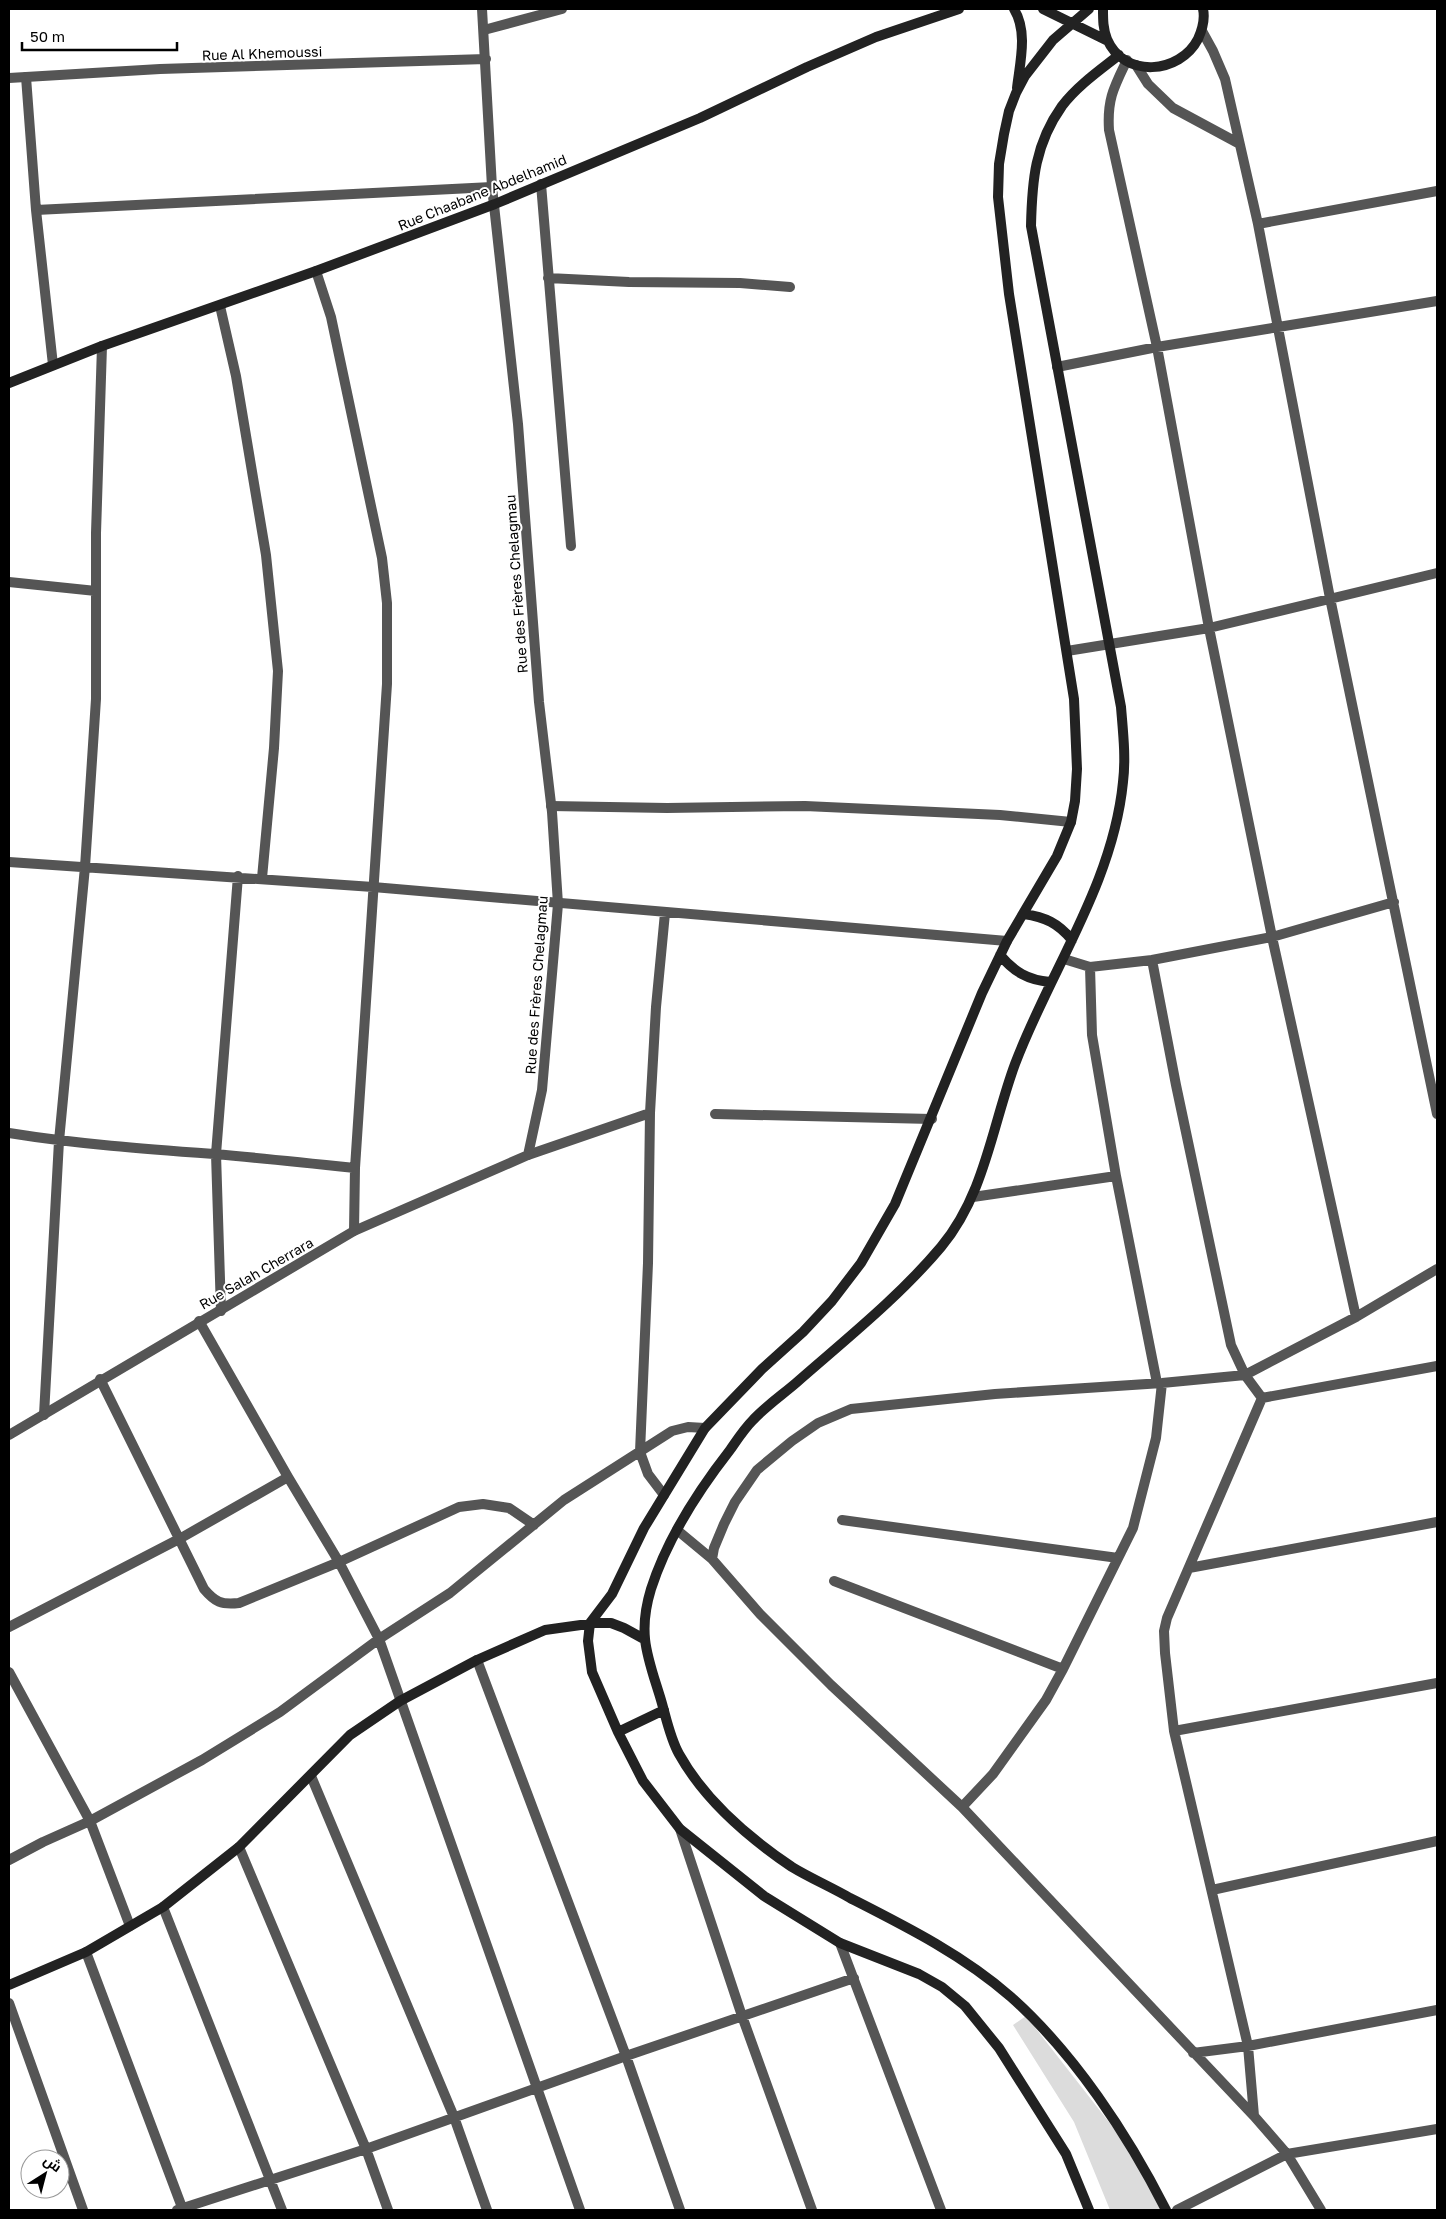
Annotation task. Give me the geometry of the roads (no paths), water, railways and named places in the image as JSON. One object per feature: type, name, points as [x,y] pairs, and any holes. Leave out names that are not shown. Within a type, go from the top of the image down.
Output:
[{"type":"main road","name":"Rue Chaabane Abdelhamid","points":[[9,383],[102,346],[220,306],[495,204],[700,118],[859,45],[959,9]]},
{"type":"main road","points":[[1014,9],[1022,28],[1016,93]]},
{"type":"main road","points":[[1043,9],[1108,40]]},
{"type":"main road","points":[[1089,9],[1071,23],[1037,59],[1016,93],[1009,111],[1004,134],[999,164],[998,197],[1009,294],[1074,700],[1077,769],[1075,801],[1071,822],[1058,856],[1000,954],[967,1028],[932,1119],[896,1204],[861,1263],[832,1301],[804,1332],[762,1368],[706,1428],[644,1528],[612,1594],[590,1623],[588,1642],[592,1672],[618,1732],[643,1781],[680,1829],[764,1896],[840,1943],[919,1974],[942,1987],[966,2006],[999,2048],[1066,2154],[1089,2210]]},
{"type":"main road","points":[[1103,9],[1103,25],[1108,40],[1123,57],[1136,65],[1157,68],[1176,62],[1192,49],[1202,31],[1206,10]]},
{"type":"main road","points":[[1123,57],[1087,81],[1063,105],[1043,138],[1032,185],[1031,226],[1108,646],[1121,707],[1125,748],[1123,782],[1117,820],[1104,863],[1064,959],[1050,982],[1030,1024],[1010,1078],[994,1137],[972,1197],[957,1227],[911,1279],[752,1420],[703,1485],[677,1530],[652,1585],[645,1614],[644,1639],[676,1750],[695,1778],[744,1830],[793,1868],[946,1948],[1009,1995],[1043,2029],[1102,2102],[1143,2164],[1166,2210]]},
{"type":"main road","points":[[1024,914],[1051,920],[1072,940]]},
{"type":"main road","points":[[1000,954],[1010,967],[1022,976],[1037,981],[1050,982]]},
{"type":"main road","points":[[9,1985],[86,1952],[163,1907],[239,1847],[350,1735],[400,1701],[476,1660],[546,1630],[590,1623],[611,1623],[644,1639]]},
{"type":"main road","points":[[618,1732],[664,1710]]},
{"type":"street","name":"Rue des Frères Chelagmau","points":[[482,9],[492,187],[518,424],[539,702],[551,806],[558,904],[542,1090],[528,1156]]},
{"type":"street","points":[[484,30],[562,9]]},
{"type":"street","points":[[1202,31],[1214,51],[1225,79],[1238,143],[1258,224],[1330,598],[1394,902],[1414,1012],[1437,1114]]},
{"type":"street","points":[[1123,57],[1108,110],[1109,130],[1157,347],[1208,628],[1272,937],[1356,1317]]},
{"type":"street","name":"Rue Al Khemoussi","points":[[9,78],[160,69],[486,59]]},
{"type":"street","points":[[1136,65],[1148,84],[1173,108],[1238,143]]},
{"type":"street","points":[[26,77],[36,210],[53,365]]},
{"type":"street","points":[[541,184],[571,546]]},
{"type":"street","points":[[36,210],[492,187]]},
{"type":"street","points":[[1258,224],[1437,191]]},
{"type":"street","points":[[316,271],[331,317],[382,558],[387,603],[388,655],[355,1168],[354,1231]]},
{"type":"street","points":[[548,278],[629,282],[740,283],[790,287]]},
{"type":"street","points":[[1057,367],[1277,326],[1437,301]]},
{"type":"street","points":[[220,306],[236,376],[257,496],[266,555],[278,671],[274,748],[262,878]]},
{"type":"street","points":[[44,1415],[59,1141],[85,868],[96,699],[96,591],[102,346]]},
{"type":"street","points":[[1067,651],[1108,646],[1208,628],[1437,573]]},
{"type":"street","points":[[9,582],[96,591]]},
{"type":"street","points":[[551,806],[667,808],[806,806],[1000,815],[1071,822]]},
{"type":"street","points":[[9,862],[238,876],[1007,941]]},
{"type":"street","points":[[222,1310],[216,1154],[238,876]]},
{"type":"street","points":[[1064,959],[1090,967],[1152,960],[1272,937],[1394,902]]},
{"type":"street","points":[[664,1495],[648,1474],[640,1452],[648,1263],[650,1113],[656,1007],[665,913]]},
{"type":"street","points":[[1152,960],[1176,1085],[1232,1345],[1245,1375],[1262,1398]]},
{"type":"street","points":[[962,1807],[993,1774],[1046,1700],[1063,1670],[1132,1528],[1151,1461],[1160,1412],[1160,1383],[1116,1176],[1092,1035],[1090,967]]},
{"type":"street","name":"Rue Salah Cherrara","points":[[9,1434],[354,1231],[528,1156],[650,1113]]},
{"type":"street","points":[[715,1114],[932,1119]]},
{"type":"street","points":[[9,1133],[59,1141],[355,1168]]},
{"type":"street","points":[[972,1197],[1116,1176]]},
{"type":"street","points":[[712,1559],[718,1537],[728,1517],[757,1470],[792,1441],[818,1423],[851,1408],[995,1394],[1160,1383],[1245,1375],[1356,1317],[1437,1269]]},
{"type":"street","points":[[199,1321],[339,1562],[379,1639],[580,2210]]},
{"type":"street","points":[[1262,1398],[1437,1366]]},
{"type":"street","points":[[100,1379],[181,1538],[204,1589],[214,1601],[225,1604],[239,1603],[339,1562],[459,1507],[483,1504],[509,1508],[534,1525]]},
{"type":"street","points":[[1254,2116],[1248,2046],[1174,1731],[1164,1631],[1167,1618],[1188,1568],[1262,1398]]},
{"type":"street","points":[[9,1860],[43,1842],[90,1822],[202,1760],[272,1717],[379,1639],[450,1592],[564,1500],[672,1431],[688,1427],[706,1428]]},
{"type":"street","points":[[9,1627],[181,1538],[288,1477]]},
{"type":"street","points":[[842,1520],[1118,1558]]},
{"type":"street","points":[[1188,1568],[1437,1522]]},
{"type":"street","points":[[677,1530],[712,1559],[760,1614],[799,1653],[962,1807],[1254,2116],[1287,2154],[1322,2210]]},
{"type":"street","points":[[834,1580],[1063,1670]]},
{"type":"street","points":[[476,1660],[626,2056],[680,2210]]},
{"type":"street","points":[[9,1672],[90,1822],[130,1926]]},
{"type":"street","points":[[1174,1731],[1437,1683]]},
{"type":"street","points":[[311,1776],[454,2117],[487,2210]]},
{"type":"street","points":[[680,1829],[742,2016],[812,2210]]},
{"type":"street","points":[[1212,1890],[1437,1841]]},
{"type":"street","points":[[239,1847],[366,2149],[388,2210]]},
{"type":"street","points":[[163,1907],[272,2180],[282,2210]]},
{"type":"street","points":[[840,1943],[941,2210]]},
{"type":"street","points":[[86,1952],[181,2210],[366,2149],[626,2056],[854,1978]]},
{"type":"street","points":[[9,2003],[83,2210]]},
{"type":"street","points":[[1193,2053],[1248,2046],[1437,2010]]},
{"type":"street","points":[[1177,2210],[1287,2154],[1437,2129]]}]
